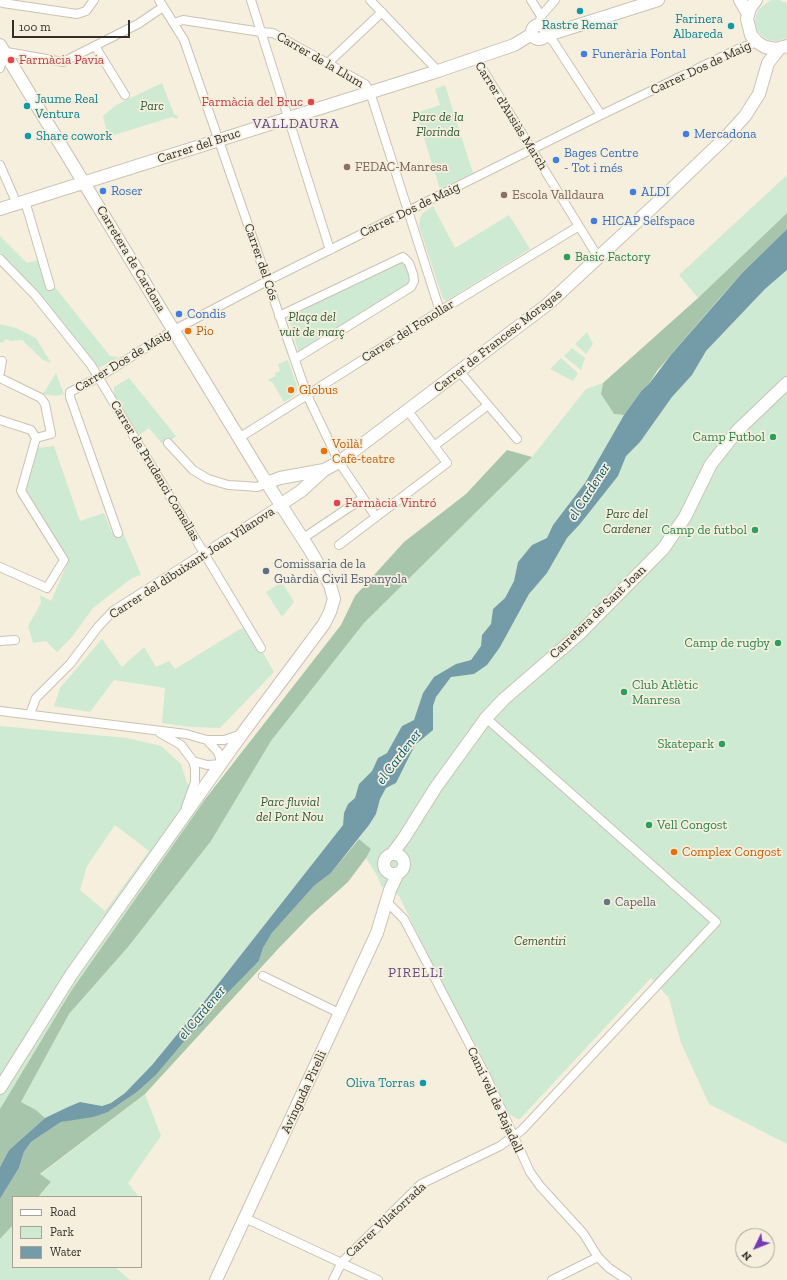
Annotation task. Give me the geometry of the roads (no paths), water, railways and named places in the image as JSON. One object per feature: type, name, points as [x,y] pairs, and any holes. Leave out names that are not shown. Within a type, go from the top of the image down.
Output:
[{"type":"street","points":[[3,3],[77,14],[86,11],[94,0]]},
{"type":"street","points":[[251,0],[330,250]]},
{"type":"street","points":[[370,0],[438,71]]},
{"type":"street","points":[[531,0],[540,28],[553,41],[601,115]]},
{"type":"street","points":[[540,28],[555,0]]},
{"type":"street","name":"Carrer del Bruc","points":[[0,209],[438,71],[475,57],[514,45],[540,28],[554,33],[658,0]]},
{"type":"street","points":[[740,0],[748,14]]},
{"type":"street","points":[[756,0],[748,14],[747,23],[749,31],[760,44],[783,48]]},
{"type":"street","points":[[0,68],[1,49],[63,62],[138,24],[161,4]]},
{"type":"street","name":"Carrer del Cós","points":[[161,4],[184,40],[279,316],[308,395],[339,462],[376,517]]},
{"type":"street","points":[[328,63],[382,12]]},
{"type":"street","name":"Carrer de la Llum","points":[[174,23],[183,20],[273,33],[365,84],[370,92]]},
{"type":"street","name":"Carrer de Francesc Moragas","points":[[759,94],[763,63],[760,44]]},
{"type":"street","name":"Carrer Dos de Maig","points":[[118,533],[70,397],[70,392],[99,377],[174,330],[267,281],[532,151],[601,115],[738,50],[760,44]]},
{"type":"street","points":[[95,46],[125,95]]},
{"type":"street","name":"Carrer de Francesc Moragas","points":[[280,505],[301,491],[324,470],[339,462],[460,372],[548,304],[725,138],[745,116],[759,94],[768,63],[783,48]]},
{"type":"street","name":"Carretera de Cardona","points":[[0,1088],[71,975],[242,734],[317,634],[330,612],[334,599],[330,585],[1,49]]},
{"type":"street","name":"Carrer d'Ausiàs March","points":[[475,57],[598,257]]},
{"type":"street","points":[[370,92],[440,311]]},
{"type":"street","points":[[0,165],[21,202],[50,286]]},
{"type":"street","name":"Carrer del Fonollar","points":[[240,438],[440,311],[579,226]]},
{"type":"street","points":[[279,316],[403,257],[409,263],[414,281],[411,287],[295,359]]},
{"type":"street","name":"Carrer de Prudenci Comellas","points":[[0,260],[35,295],[80,350],[99,377],[261,648]]},
{"type":"street","points":[[0,372],[2,361]]},
{"type":"street","points":[[460,372],[517,439]]},
{"type":"street","points":[[0,378],[41,398],[45,404],[51,434],[36,438]]},
{"type":"street","name":"Carretera de Sant Joan","points":[[392,854],[404,838],[436,787],[486,718],[504,699],[578,635],[663,549],[685,517],[711,464],[738,430],[787,383]]},
{"type":"street","points":[[434,446],[488,405]]},
{"type":"street","points":[[339,545],[447,463],[408,411]]},
{"type":"street","points":[[0,420],[31,430],[36,438],[22,491],[64,560],[47,588],[0,567]]},
{"type":"street","points":[[168,443],[193,470],[208,479],[228,485],[245,486],[257,486],[264,479]]},
{"type":"street","name":"Carrer de Francesc Moragas","points":[[264,479],[280,478],[324,470]]},
{"type":"street","points":[[302,539],[363,498]]},
{"type":"street","name":"Carrer del dibuixant Joan Vilanova","points":[[30,714],[36,698],[70,664],[98,627],[113,611],[280,505]]},
{"type":"street","points":[[0,641],[15,640]]},
{"type":"street","points":[[0,711],[186,734],[207,740],[224,740],[242,734]]},
{"type":"street","name":"Carrer Vilatorrada","points":[[333,1280],[342,1262],[421,1184],[500,1146],[522,1130],[716,922],[486,718]]},
{"type":"street","points":[[152,730],[181,745],[193,761],[195,768],[194,782],[181,820]]},
{"type":"street","points":[[193,761],[207,765],[222,764],[218,752],[207,740]]},
{"type":"street","points":[[404,838],[404,859],[404,867],[393,873],[385,868],[384,862],[386,857],[392,854],[399,854],[404,859]]},
{"type":"street","name":"Avinguda Pirelli","points":[[216,1280],[377,932],[387,902],[393,873]]},
{"type":"street","name":"Camí vell de Rajadell","points":[[387,902],[404,919],[487,1078],[530,1172],[540,1186],[582,1233],[598,1257],[608,1268],[628,1280]]},
{"type":"street","points":[[264,976],[339,1013]]},
{"type":"street","points":[[245,1218],[378,1280]]},
{"type":"street","points":[[552,1280],[598,1257]]},
{"type":"water","name":"el Cardener","points":[[787,229],[787,270],[765,289],[706,351],[692,375],[672,397],[640,442],[626,456],[618,476],[567,538],[547,573],[529,594],[500,647],[487,665],[474,674],[451,677],[436,697],[433,706],[433,730],[415,745],[396,783],[386,788],[380,799],[376,814],[369,825],[331,873],[314,886],[272,933],[263,948],[259,961],[208,1013],[203,1024],[193,1031],[156,1075],[137,1092],[108,1112],[93,1117],[61,1122],[31,1142],[24,1152],[19,1168],[0,1199],[0,1167],[9,1150],[45,1118],[80,1102],[102,1106],[111,1103],[125,1093],[152,1065],[207,998],[343,825],[344,813],[348,804],[355,798],[359,784],[372,771],[378,758],[387,753],[402,726],[414,720],[423,693],[434,677],[456,664],[471,660],[481,646],[482,635],[491,624],[493,609],[505,598],[514,581],[518,562],[532,545],[547,538],[553,525],[585,483],[624,415],[642,390],[649,384],[670,356],[742,273]]},
{"type":"place","name":"Rastre Remar","points":[[580,11]]},
{"type":"place","name":"Farinera Albareda","points":[[731,26]]},
{"type":"place","name":"Funerària Fontal","points":[[584,54]]},
{"type":"place","name":"Farmàcia Pavia","points":[[11,60]]},
{"type":"place","name":"Farmàcia del Bruc","points":[[311,102]]},
{"type":"place","name":"Jaume Real Ventura","points":[[27,106]]},
{"type":"place","name":"Mercadona","points":[[686,134]]},
{"type":"place","name":"Share cowork","points":[[28,136]]},
{"type":"place","name":"Bages Centre - Tot i més","points":[[556,160]]},
{"type":"place","name":"FEDAC-Manresa","points":[[347,167]]},
{"type":"place","name":"Roser","points":[[103,191]]},
{"type":"place","name":"ALDI","points":[[633,192]]},
{"type":"place","name":"Escola Valldaura","points":[[504,195]]},
{"type":"place","name":"HICAP Selfspace","points":[[594,221]]},
{"type":"place","name":"Basic Factory","points":[[567,257]]},
{"type":"place","name":"Condis","points":[[179,314]]},
{"type":"place","name":"Pio","points":[[188,331]]},
{"type":"place","name":"Globus","points":[[291,390]]},
{"type":"place","name":"Camp Futbol","points":[[773,437]]},
{"type":"place","name":"Voilà! Cafè-teatre","points":[[324,451]]},
{"type":"place","name":"Farmàcia Vintró","points":[[337,503]]},
{"type":"place","name":"Camp de futbol","points":[[755,530]]},
{"type":"place","name":"Comissaria de la Guàrdia Civil Espanyola","points":[[266,571]]},
{"type":"place","name":"Camp de rugby","points":[[778,643]]},
{"type":"place","name":"Club Atlètic Manresa","points":[[624,692]]},
{"type":"place","name":"Skatepark","points":[[722,744]]},
{"type":"place","name":"Vell Congost","points":[[649,825]]},
{"type":"place","name":"Complex Congost","points":[[674,852]]},
{"type":"place","name":"Capella","points":[[607,902]]},
{"type":"place","name":"Oliva Torras","points":[[423,1083]]},
{"type":"district","name":"VALLDAURA","points":[[296,124]]},
{"type":"district","name":"PIRELLI","points":[[416,973]]},
{"type":"park label","name":"Parc","points":[[152,106]]},
{"type":"park label","name":"Parc de la Florinda","points":[[438,124]]},
{"type":"park label","name":"Plaça del vuit de març","points":[[312,324]]},
{"type":"park label","name":"Parc del Cardener","points":[[627,522]]},
{"type":"park label","name":"Parc fluvial del Pont Nou","points":[[290,810]]},
{"type":"park label","name":"Cementiri","points":[[540,941]]}]
